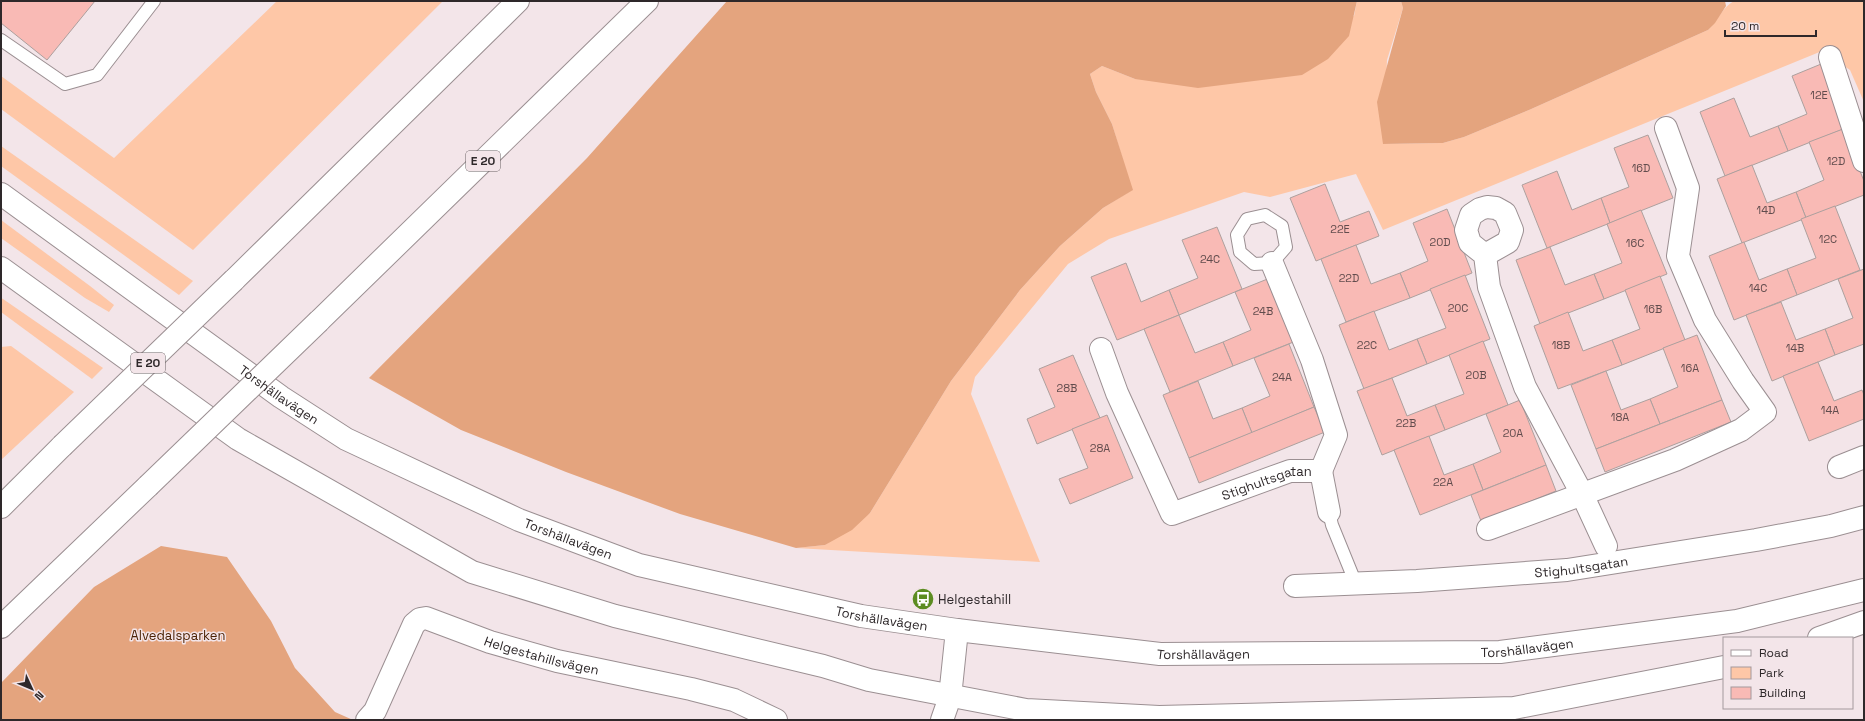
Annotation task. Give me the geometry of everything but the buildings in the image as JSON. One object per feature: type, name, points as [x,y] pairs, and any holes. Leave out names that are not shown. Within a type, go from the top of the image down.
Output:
[{"type":"main road","name":"E 20","points":[[1,507],[518,1]]},
{"type":"main road","name":"E 20","points":[[1,627],[319,321],[646,1]]},
{"type":"main road","points":[[1830,57],[1864,162]]},
{"type":"main road","points":[[1488,529],[1688,454],[1741,430],[1765,412],[1743,381],[1705,320],[1678,256],[1688,188],[1666,128]]},
{"type":"main road","name":"Torshällavägen","points":[[1,194],[281,397],[346,439],[519,520],[639,565],[861,616],[957,630],[1160,654],[1500,652],[1738,621],[1864,590]]},
{"type":"main road","points":[[1485,255],[1489,287],[1525,388],[1582,494],[1610,555]]},
{"type":"main road","name":"Stighultsgatan","points":[[1101,349],[1148,464],[1172,514],[1290,471],[1321,471],[1336,435],[1312,360],[1272,263]]},
{"type":"main road","points":[[1,268],[238,439],[472,572],[616,616],[823,666],[869,680],[950,697],[1026,710],[1159,717],[1514,708],[1723,667]]},
{"type":"main road","points":[[1839,467],[1864,457]]},
{"type":"main road","points":[[1321,471],[1329,512]]},
{"type":"main road","name":"Stighultsgatan","points":[[1295,586],[1417,581],[1567,570],[1610,555],[1824,528],[1864,516]]},
{"type":"main road","name":"Helgestahillsvägen","points":[[367,720],[375,711],[414,624],[420,619],[426,618],[490,642],[558,661],[691,689],[734,700],[776,720]]},
{"type":"main road","points":[[1822,637],[1864,622]]},
{"type":"main road","points":[[942,720],[950,697],[957,630]]},
{"type":"lane","points":[[1,40],[65,84],[97,75],[154,1]]},
{"type":"lane","points":[[1264,215],[1282,226],[1286,247],[1272,263],[1254,264],[1240,252],[1237,235],[1247,219],[1264,215]]},
{"type":"lane","points":[[1329,512],[1332,525],[1356,584]]},
{"type":"green space","points":[[277,1],[443,1],[193,250],[1,109],[1,76],[114,158]]},
{"type":"green space","points":[[727,1],[1357,1],[1349,36],[1328,59],[1302,75],[1198,88],[1135,79],[1102,66],[1090,74],[1096,92],[1112,124],[1133,190],[1103,208],[1060,246],[1020,290],[951,381],[870,513],[852,530],[825,545],[796,548],[680,514],[566,472],[461,430],[369,378],[587,158]]},
{"type":"green space","points":[[1357,1],[1401,1],[1403,8],[1387,60],[1383,144],[1443,143],[1464,137],[1529,110],[1708,30],[1726,7],[1734,1],[1864,1],[1864,102],[1850,70],[1822,51],[1383,230],[1356,174],[1270,197],[1244,192],[1109,239],[1068,264],[975,377],[971,394],[1040,562],[796,548],[825,545],[870,513],[951,381],[1020,290],[1060,246],[1103,208],[1132,190],[1112,124],[1096,92],[1090,74],[1102,66],[1135,79],[1354,16]]},
{"type":"green space","points":[[1401,1],[1725,1],[1726,6],[1715,23],[1708,30],[1529,110],[1464,137],[1443,143],[1383,144],[1377,102],[1403,8]]},
{"type":"green space","points":[[1,146],[193,281],[179,295],[1,166]]},
{"type":"green space","points":[[1,220],[114,305],[109,312],[85,298],[1,238]]},
{"type":"green space","points":[[1,298],[103,368],[92,379],[1,312]]},
{"type":"green space","points":[[11,346],[74,392],[1,460],[1,347]]},
{"type":"green space","name":"Alvedalsparken","points":[[161,546],[227,557],[271,621],[295,668],[335,712],[353,720],[1,720],[1,683],[94,587]]},
{"type":"place","name":"Helgestahill","points":[[923,599]]}]
